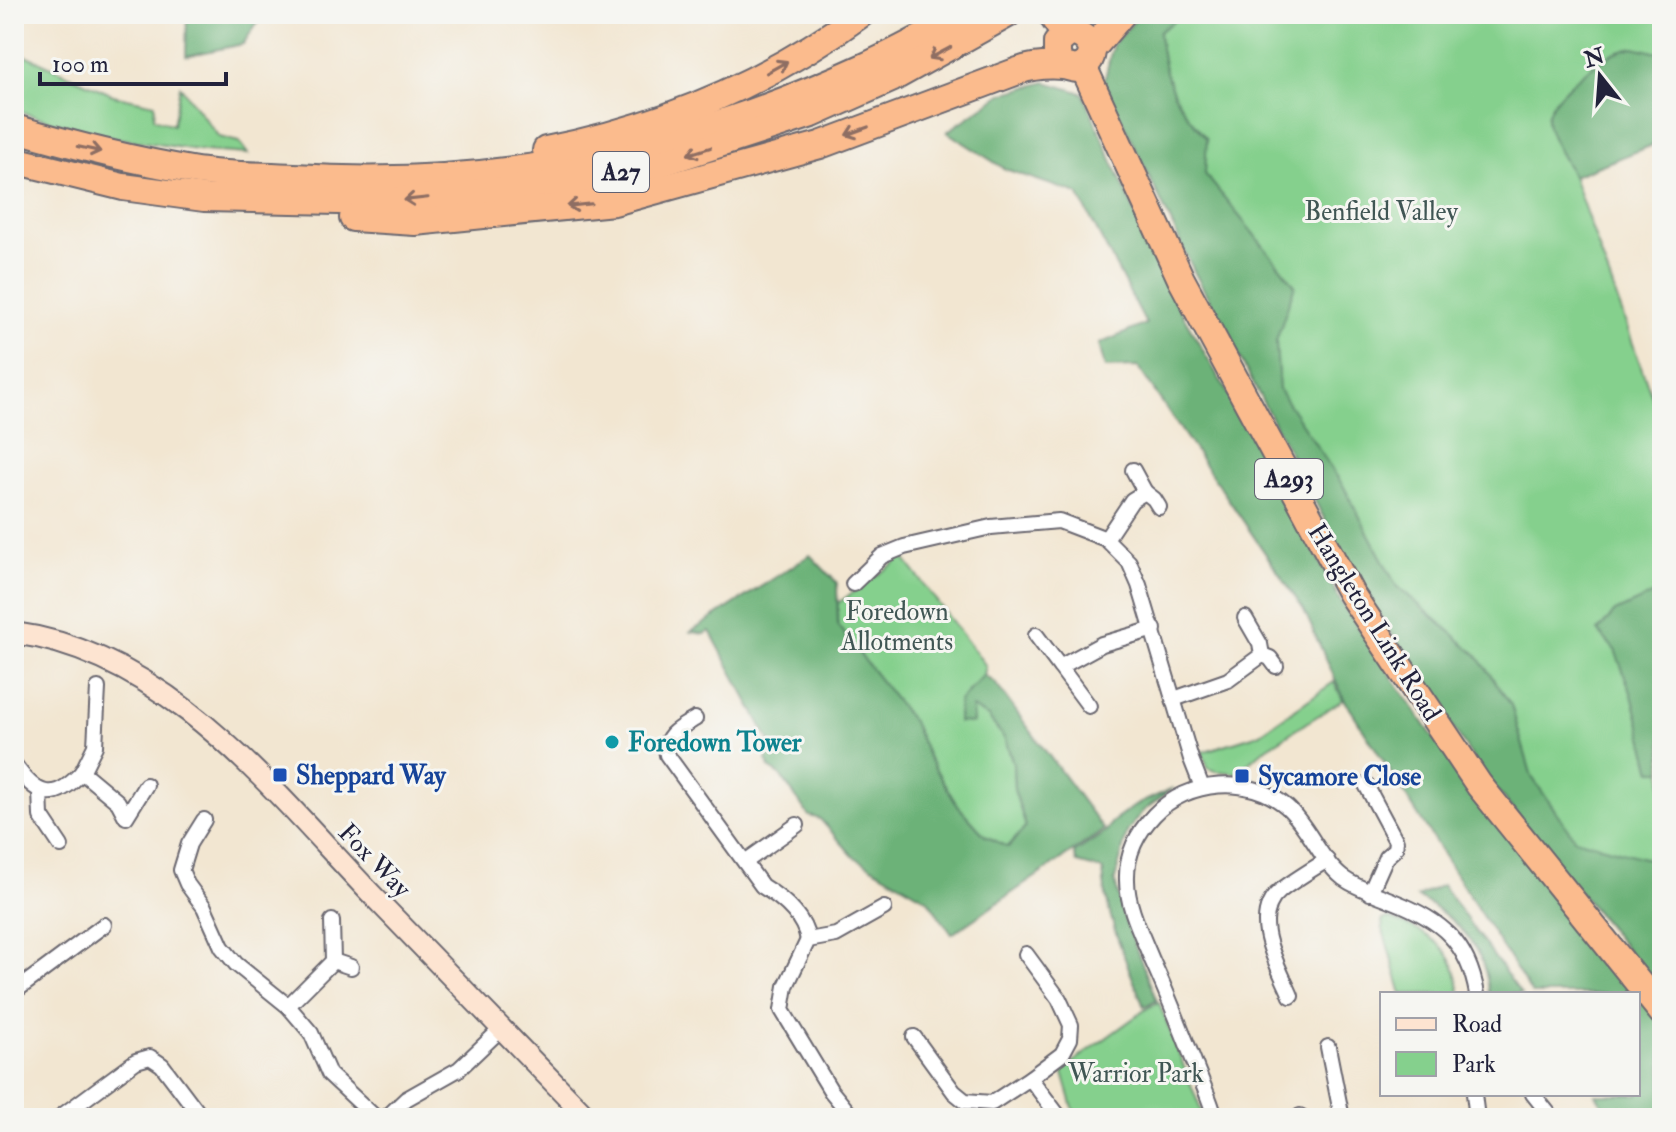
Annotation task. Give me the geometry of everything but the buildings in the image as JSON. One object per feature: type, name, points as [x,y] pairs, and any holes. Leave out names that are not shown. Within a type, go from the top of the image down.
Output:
[{"type":"highway","name":"A27","points":[[353,181],[436,172],[553,149],[662,119],[772,71],[861,14]]},
{"type":"highway","name":"A27","points":[[14,128],[73,145],[193,171],[353,181],[457,177],[576,162],[670,140],[790,99],[866,67],[966,14]]},
{"type":"highway","name":"A27","points":[[204,198],[384,202],[573,183],[658,164],[769,129],[840,102],[893,78],[1007,14]]},
{"type":"highway","points":[[1058,24],[1057,58],[1080,60],[1122,14]]},
{"type":"highway","name":"A27","points":[[14,160],[123,187],[297,214],[415,222],[614,202],[820,145],[1018,71],[1080,60]]},
{"type":"highway","name":"Hangleton Link Road","points":[[1080,60],[1181,279],[1351,594],[1479,785],[1662,1012]]},
{"type":"street","points":[[1133,470],[1145,492],[1159,507]]},
{"type":"street","points":[[1106,539],[1132,500],[1145,492]]},
{"type":"street","points":[[853,584],[882,556],[904,547],[991,527],[1059,521],[1106,539],[1129,562],[1154,629],[1202,787]]},
{"type":"street","points":[[1245,618],[1260,644],[1262,655]]},
{"type":"street","points":[[1060,667],[1102,644],[1154,629]]},
{"type":"street","name":"Fox Way","points":[[14,633],[58,642],[102,657],[133,673],[176,702],[269,788],[588,1118]]},
{"type":"street","points":[[1036,635],[1089,706]]},
{"type":"street","points":[[1174,699],[1228,680],[1262,655]]},
{"type":"street","points":[[1262,655],[1270,658],[1276,666]]},
{"type":"street","points":[[14,764],[28,784],[40,791],[56,793],[70,785],[82,772],[95,746],[98,688]]},
{"type":"street","points":[[695,719],[668,738],[665,747],[667,755],[762,886],[784,900],[807,933],[808,940],[786,986],[782,1010],[831,1091],[853,1118]]},
{"type":"street","points":[[82,772],[118,802],[126,817],[146,785]]},
{"type":"street","points":[[1366,785],[1396,841],[1395,849],[1386,857],[1370,893]]},
{"type":"street","points":[[1215,1118],[1175,1010],[1140,931],[1127,881],[1128,857],[1136,837],[1164,804],[1182,794],[1202,787],[1238,787],[1262,793],[1286,807],[1343,878],[1439,924],[1458,943],[1473,970],[1477,992]]},
{"type":"street","points":[[40,791],[41,816],[61,846]]},
{"type":"street","points":[[204,820],[189,844],[181,870],[204,907],[217,937],[229,955],[288,1006],[311,1033],[329,1074],[376,1118]]},
{"type":"street","points":[[745,862],[797,825]]},
{"type":"street","points":[[1291,996],[1271,949],[1266,918],[1269,904],[1278,893],[1327,860]]},
{"type":"street","points":[[808,940],[836,935],[884,908]]},
{"type":"street","points":[[288,1006],[333,961],[332,921]]},
{"type":"street","points":[[14,992],[104,925]]},
{"type":"street","points":[[914,1037],[954,1092],[965,1101],[992,1103],[1030,1078],[1062,1054],[1070,1039],[1071,1025],[1059,999],[1026,954]]},
{"type":"street","points":[[333,961],[351,967]]},
{"type":"street","points":[[386,1118],[406,1099],[459,1069],[502,1028]]},
{"type":"street","points":[[1328,1047],[1342,1118]]},
{"type":"street","points":[[59,1118],[136,1061],[150,1057],[162,1065],[202,1118]]},
{"type":"street","points":[[1030,1078],[1060,1118]]},
{"type":"street","points":[[1474,1096],[1477,1118]]},
{"type":"street","points":[[1535,1096],[1552,1118]]},
{"type":"green space","points":[[187,14],[209,14],[210,18],[219,14],[263,14],[243,44],[186,56]]},
{"type":"green space","name":"Benfield Valley","points":[[1141,14],[1662,14],[1662,138],[1658,143],[1573,176],[1662,425],[1662,993],[1482,772],[1195,273]]},
{"type":"green space","points":[[1141,14],[1183,14],[1159,32],[1161,49],[1172,90],[1186,114],[1207,139],[1205,174],[1295,285],[1276,341],[1279,390],[1344,487],[1396,585],[1477,655],[1511,705],[1532,777],[1575,839],[1662,863],[1662,993],[1482,772],[1356,579],[1195,273],[1104,82],[1113,44]]},
{"type":"green space","points":[[1634,47],[1662,54],[1662,138],[1658,143],[1573,176],[1550,134],[1549,111],[1563,91],[1597,63],[1616,52]]},
{"type":"green space","points":[[14,50],[113,95],[155,104],[154,118],[173,125],[180,86],[219,137],[239,142],[248,154],[204,151],[103,136],[14,110]]},
{"type":"green space","points":[[1046,82],[1083,93],[1168,289],[1262,453],[1342,604],[1462,779],[1662,1018],[1662,1118],[1611,1118],[1597,1096],[1640,1096],[1640,992],[1531,992],[1344,699],[1304,610],[1138,367],[1105,368],[1099,344],[1146,324],[1078,194],[1005,169],[947,132],[1002,94]]},
{"type":"green space","points":[[810,555],[837,583],[838,626],[914,724],[927,755],[957,805],[985,836],[1008,847],[1026,827],[1014,789],[1013,763],[1005,739],[988,717],[972,708],[973,723],[958,722],[959,701],[984,675],[995,683],[1104,830],[952,934],[927,899],[853,856],[820,819],[809,816],[780,775],[769,768],[767,760],[773,747],[710,631],[704,634],[691,632]]},
{"type":"green space","name":"Foredown Allotments","points":[[903,557],[986,666],[984,675],[959,701],[958,721],[973,723],[971,707],[988,717],[1005,739],[1013,763],[1014,789],[1026,827],[1008,847],[985,836],[957,805],[927,755],[914,724],[838,626],[838,603]]},
{"type":"green space","points":[[1662,590],[1662,771],[1652,771],[1632,695],[1615,650],[1598,631],[1615,612]]},
{"type":"green space","points":[[1334,682],[1343,700],[1265,749],[1237,773],[1208,768],[1202,752],[1259,734]]},
{"type":"green space","points":[[1173,788],[1142,812],[1127,832],[1115,881],[1123,916],[1157,1001],[1144,1007],[1113,923],[1103,870],[1077,863],[1074,853],[1107,831],[1111,823],[1136,805]]},
{"type":"green space","points":[[1442,885],[1520,992],[1489,992],[1482,962],[1467,936],[1445,915],[1417,897]]},
{"type":"green space","points":[[1388,918],[1416,930],[1438,944],[1453,964],[1460,992],[1401,992],[1382,920]]},
{"type":"green space","name":"Warrior Park","points":[[1159,1003],[1204,1118],[1076,1118],[1062,1070]]},
{"type":"place","name":"Foredown Tower","points":[[612,742]]},
{"type":"place","name":"Sheppard Way","points":[[280,775]]},
{"type":"place","name":"Sycamore Close","points":[[1242,776]]}]
